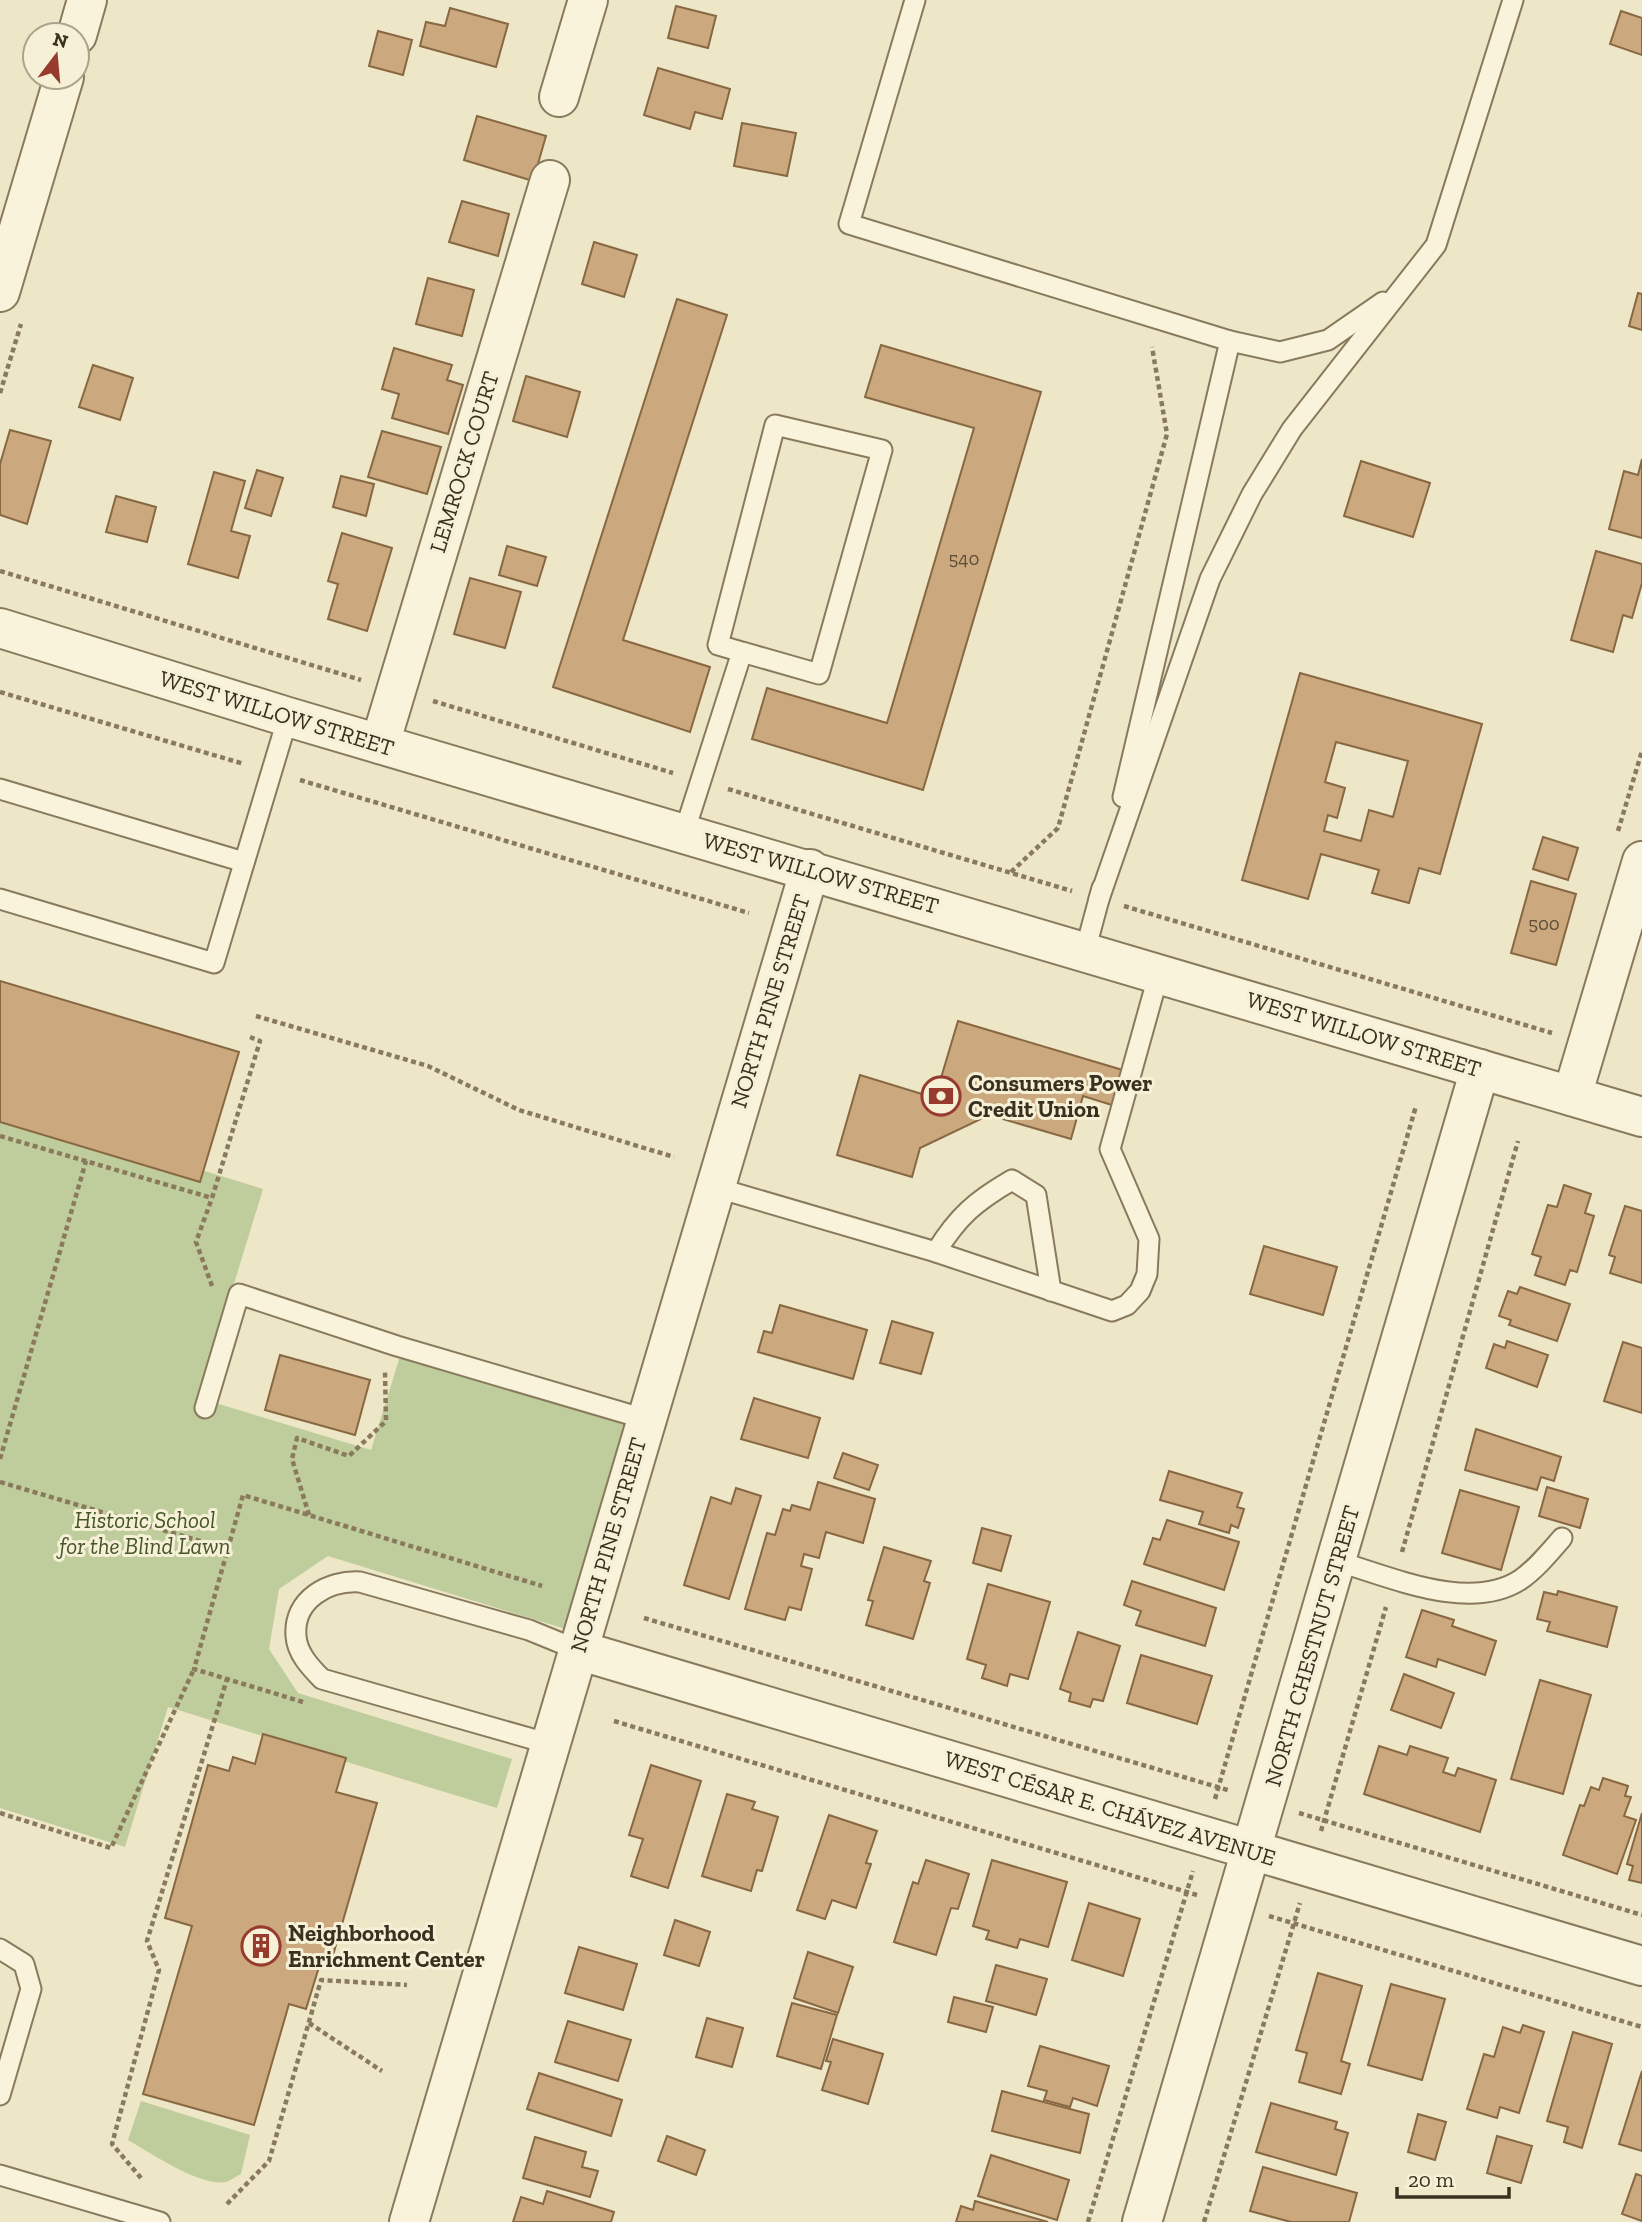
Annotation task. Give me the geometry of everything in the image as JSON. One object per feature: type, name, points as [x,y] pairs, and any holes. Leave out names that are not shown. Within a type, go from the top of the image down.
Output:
[{"type":"street","points":[[81,21],[87,0]]},
{"type":"street","points":[[559,97],[588,0]]},
{"type":"street","points":[[0,292],[60,91]]},
{"type":"street","name":"LEMROCK COURT","points":[[380,744],[550,180]]},
{"type":"street","name":"WEST WILLOW STREET","points":[[0,628],[288,717],[810,869],[1642,1117]]},
{"type":"street","points":[[1572,1096],[1642,861]]},
{"type":"street","name":"NORTH PINE STREET","points":[[409,2222],[810,869]]},
{"type":"street","name":"NORTH CHESTNUT STREET","points":[[1142,2222],[1480,1069]]},
{"type":"street","name":"WEST CÉSAR E. CHÁVEZ AVENUE","points":[[578,1650],[1642,1966]]},
{"type":"lane","points":[[915,0],[849,224],[1230,341],[1280,352],[1328,340],[1403,288]]},
{"type":"lane","points":[[1099,899],[1210,579],[1252,494],[1292,429],[1336,368],[1436,245],[1513,0]]},
{"type":"lane","points":[[1085,951],[1230,341]]},
{"type":"lane","points":[[775,425],[882,450],[819,674],[742,652],[718,645],[775,425]]},
{"type":"lane","points":[[684,833],[742,652]]},
{"type":"lane","points":[[0,899],[214,963],[288,717]]},
{"type":"lane","points":[[0,789],[244,862]]},
{"type":"lane","points":[[714,1186],[936,1252],[1112,1311],[1127,1305],[1140,1290],[1147,1274],[1149,1239],[1110,1149],[1159,973]]},
{"type":"lane","points":[[936,1252],[953,1224],[977,1201],[1012,1180],[1036,1195],[1051,1291]]},
{"type":"lane","points":[[205,1408],[239,1294],[397,1346],[645,1419]]},
{"type":"lane","points":[[1336,1561],[1453,1594],[1475,1594],[1522,1578],[1562,1538]]},
{"type":"lane","points":[[551,1744],[321,1679],[299,1650],[295,1635],[301,1614],[310,1598],[324,1587],[342,1581],[360,1582],[528,1630],[578,1650]]},
{"type":"lane","points":[[0,1949],[24,1964],[31,1989],[0,2095]]},
{"type":"lane","points":[[0,2175],[160,2222]]},
{"type":"path","points":[[1010,873],[1058,828],[1167,434],[1147,316]]},
{"type":"path","points":[[0,571],[1557,1035]]},
{"type":"path","points":[[0,692],[749,913]]},
{"type":"path","points":[[256,1016],[428,1066],[519,1110],[674,1157]]},
{"type":"path","points":[[234,1312],[220,1307],[196,1242],[260,1041],[250,1037]]},
{"type":"path","points":[[1088,2222],[1219,1787],[1416,1106]]},
{"type":"path","points":[[0,1136],[212,1198]]},
{"type":"path","points":[[1204,2222],[1311,1867],[1518,1141]]},
{"type":"path","points":[[0,1459],[86,1161]]},
{"type":"path","points":[[309,1515],[292,1459],[298,1438],[349,1457],[386,1421],[384,1364]]},
{"type":"path","points":[[0,1482],[228,1549]]},
{"type":"path","points":[[645,1618],[1642,1915]]},
{"type":"path","points":[[0,1813],[111,1848],[194,1669]]},
{"type":"path","points":[[141,2178],[112,2144],[159,1970],[147,1941],[227,1679]]},
{"type":"path","points":[[614,1721],[1642,2027]]},
{"type":"path","points":[[227,2204],[269,2161],[321,1980],[407,1985]]},
{"type":"path","points":[[309,2023],[382,2071]]},
{"type":"green space","name":"Historic School for the Blind Lawn","points":[[0,1108],[263,1189],[199,1398],[371,1450],[401,1353],[635,1424],[572,1631],[328,1556],[279,1589],[269,1649],[298,1693],[512,1759],[497,1808],[168,1707],[125,1847],[0,1808]]},
{"type":"green space","points":[[141,2101],[250,2135],[241,2174],[226,2182],[203,2179],[176,2168],[128,2140]]},
{"type":"building","points":[[676,6],[716,16],[708,48],[668,38]]},
{"type":"building","points":[[450,8],[508,24],[496,67],[420,46],[426,22],[445,26]]},
{"type":"building","points":[[1621,11],[1642,18],[1642,55],[1610,44]]},
{"type":"building","points":[[378,31],[412,40],[403,75],[369,66]]},
{"type":"building","points":[[658,68],[730,89],[722,119],[695,112],[690,129],[644,115]]},
{"type":"building","points":[[477,116],[546,136],[533,181],[464,160]]},
{"type":"building","points":[[742,123],[796,133],[787,176],[734,166]]},
{"type":"building","points":[[462,201],[509,214],[498,256],[449,242]]},
{"type":"building","points":[[594,242],[637,255],[624,297],[582,284]]},
{"type":"building","points":[[428,278],[474,290],[462,336],[416,324]]},
{"type":"building","points":[[1638,293],[1642,294],[1642,330],[1629,326]]},
{"type":"building","points":[[677,299],[727,315],[623,640],[710,667],[690,732],[553,687]]},
{"type":"building","points":[[881,345],[1041,392],[923,790],[752,739],[767,688],[887,723],[974,428],[865,397]]},
{"type":"building","points":[[394,348],[452,365],[447,380],[463,385],[448,434],[392,418],[399,394],[382,389]]},
{"type":"building","points":[[93,365],[133,378],[120,420],[79,407]]},
{"type":"building","points":[[526,376],[580,392],[567,437],[513,421]]},
{"type":"building","points":[[10,430],[51,441],[27,524],[0,515],[0,464]]},
{"type":"building","points":[[382,431],[441,447],[427,494],[368,477]]},
{"type":"building","points":[[1642,459],[1642,538],[1609,529],[1624,471],[1638,475]]},
{"type":"building","points":[[1361,461],[1430,483],[1413,537],[1344,516]]},
{"type":"building","points":[[257,470],[283,478],[271,516],[245,508]]},
{"type":"building","points":[[214,472],[245,481],[231,531],[250,536],[238,578],[188,564]]},
{"type":"building","points":[[341,476],[374,484],[366,516],[333,507]]},
{"type":"building","points":[[116,496],[156,507],[147,542],[106,532]]},
{"type":"building","points":[[342,533],[392,548],[367,631],[328,619],[338,584],[328,581]]},
{"type":"building","points":[[507,546],[546,557],[537,586],[499,575]]},
{"type":"building","points":[[1596,551],[1642,564],[1642,583],[1632,618],[1623,615],[1613,652],[1571,640]]},
{"type":"building","points":[[470,578],[521,592],[505,648],[454,634]]},
{"type":"building","points":[[1300,673],[1482,724],[1440,874],[1419,868],[1409,903],[1372,893],[1379,870],[1321,854],[1308,899],[1242,880]],"holes":[[[1336,742],[1408,761],[1393,817],[1369,810],[1361,841],[1324,831],[1328,815],[1337,818],[1345,788],[1325,782]]]},
{"type":"building","points":[[1543,837],[1578,848],[1568,880],[1533,869]]},
{"type":"building","points":[[1531,881],[1576,894],[1556,965],[1511,953]]},
{"type":"building","points":[[0,981],[239,1052],[200,1182],[0,1122]]},
{"type":"building","points":[[958,1021],[1126,1071],[1115,1106],[1083,1096],[1071,1139],[989,1115],[920,1148],[912,1177],[837,1155],[860,1075],[935,1098]]},
{"type":"building","points":[[1564,1185],[1591,1194],[1585,1213],[1594,1216],[1577,1272],[1570,1270],[1565,1285],[1535,1275],[1541,1257],[1532,1254],[1548,1205],[1557,1207]]},
{"type":"building","points":[[1625,1206],[1642,1211],[1642,1283],[1610,1273],[1615,1257],[1609,1255]]},
{"type":"building","points":[[1264,1246],[1337,1267],[1323,1315],[1250,1294]]},
{"type":"building","points":[[1520,1287],[1570,1304],[1557,1341],[1509,1325],[1511,1320],[1499,1316],[1508,1291],[1517,1294]]},
{"type":"building","points":[[780,1305],[867,1330],[853,1379],[758,1352],[764,1331],[772,1333]]},
{"type":"building","points":[[892,1321],[933,1333],[921,1374],[880,1363]]},
{"type":"building","points":[[1507,1341],[1548,1355],[1537,1387],[1486,1368],[1494,1344],[1505,1348]]},
{"type":"building","points":[[1623,1342],[1642,1348],[1642,1413],[1604,1401]]},
{"type":"building","points":[[280,1355],[370,1380],[355,1435],[265,1410]]},
{"type":"building","points":[[754,1398],[820,1418],[808,1458],[741,1439]]},
{"type":"building","points":[[1476,1429],[1561,1457],[1554,1481],[1541,1477],[1537,1490],[1465,1470]]},
{"type":"building","points":[[843,1453],[878,1465],[869,1490],[834,1478]]},
{"type":"building","points":[[1169,1471],[1242,1493],[1237,1507],[1244,1509],[1238,1528],[1231,1525],[1229,1533],[1199,1524],[1203,1512],[1160,1500]]},
{"type":"building","points":[[818,1482],[875,1499],[863,1543],[826,1532],[819,1558],[804,1554],[801,1566],[812,1569],[801,1610],[789,1607],[785,1620],[745,1609],[767,1533],[775,1535],[783,1509],[790,1511],[792,1505],[810,1510]]},
{"type":"building","points":[[1547,1487],[1588,1499],[1580,1528],[1539,1516]]},
{"type":"building","points":[[736,1488],[761,1496],[729,1599],[684,1585],[711,1497],[731,1504]]},
{"type":"building","points":[[1460,1490],[1519,1507],[1501,1570],[1442,1553]]},
{"type":"building","points":[[1167,1520],[1239,1542],[1224,1590],[1144,1564],[1153,1538],[1160,1540]]},
{"type":"building","points":[[982,1528],[1011,1536],[1001,1571],[973,1563]]},
{"type":"building","points":[[884,1547],[931,1561],[924,1581],[930,1583],[913,1639],[866,1625],[873,1601],[868,1600]]},
{"type":"building","points":[[1132,1581],[1216,1608],[1205,1646],[1136,1625],[1141,1611],[1124,1605]]},
{"type":"building","points":[[988,1584],[1050,1602],[1028,1679],[1010,1674],[1007,1686],[982,1678],[986,1665],[967,1659]]},
{"type":"building","points":[[1558,1591],[1617,1607],[1607,1647],[1547,1631],[1550,1622],[1537,1619],[1544,1592],[1557,1595]]},
{"type":"building","points":[[1422,1610],[1454,1620],[1452,1626],[1496,1641],[1485,1675],[1438,1659],[1436,1667],[1406,1657]]},
{"type":"building","points":[[1078,1632],[1120,1646],[1103,1701],[1093,1699],[1090,1707],[1069,1701],[1071,1693],[1060,1689]]},
{"type":"building","points":[[1141,1655],[1212,1676],[1197,1724],[1127,1703]]},
{"type":"building","points":[[1404,1674],[1454,1693],[1441,1728],[1391,1710]]},
{"type":"building","points":[[1540,1680],[1591,1695],[1563,1794],[1511,1779]]},
{"type":"building","name":"Neighborhood Enrichment Center","points":[[263,1734],[346,1758],[336,1792],[377,1803],[329,1969],[319,1967],[306,2009],[289,2004],[254,2125],[143,2094],[192,1926],[165,1918],[208,1765],[229,1771],[233,1757],[255,1764]]},
{"type":"building","points":[[1379,1746],[1407,1755],[1410,1746],[1448,1758],[1443,1772],[1455,1776],[1458,1768],[1496,1780],[1480,1832],[1364,1794]]},
{"type":"building","points":[[651,1765],[701,1781],[668,1888],[631,1876],[643,1839],[629,1835]]},
{"type":"building","points":[[1603,1778],[1628,1786],[1625,1796],[1631,1797],[1624,1816],[1636,1820],[1617,1874],[1563,1855],[1580,1805],[1584,1806],[1591,1787],[1599,1790]]},
{"type":"building","points":[[727,1794],[755,1802],[752,1809],[778,1817],[762,1871],[757,1870],[751,1891],[702,1876]]},
{"type":"building","points":[[1642,1813],[1642,1883],[1629,1880],[1633,1866],[1627,1864]]},
{"type":"building","points":[[829,1815],[877,1831],[866,1863],[871,1864],[856,1908],[832,1900],[825,1919],[797,1910]]},
{"type":"building","points":[[926,1860],[969,1874],[958,1909],[951,1908],[936,1955],[894,1942],[913,1882],[918,1884]]},
{"type":"building","points":[[992,1860],[1067,1882],[1048,1947],[1020,1939],[1017,1948],[986,1939],[989,1931],[973,1926]]},
{"type":"building","points":[[1089,1903],[1140,1919],[1123,1976],[1072,1960]]},
{"type":"building","points":[[675,1920],[710,1932],[699,1966],[664,1955]]},
{"type":"building","points":[[579,1947],[637,1964],[623,2010],[565,1993]]},
{"type":"building","points":[[808,1952],[853,1967],[838,2013],[794,1998]]},
{"type":"building","points":[[996,1965],[1047,1979],[1036,2015],[986,2001]]},
{"type":"building","points":[[1318,1973],[1362,1986],[1341,2061],[1350,2064],[1341,2094],[1299,2082],[1307,2053],[1296,2050]]},
{"type":"building","points":[[1391,1984],[1445,1999],[1422,2080],[1368,2065]]},
{"type":"building","points":[[954,1997],[993,2007],[986,2032],[948,2022]]},
{"type":"building","points":[[792,2003],[837,2015],[821,2069],[777,2056]]},
{"type":"building","points":[[707,2018],[743,2028],[732,2067],[696,2057]]},
{"type":"building","points":[[568,2021],[631,2040],[618,2081],[555,2062]]},
{"type":"building","points":[[1523,2025],[1544,2032],[1519,2113],[1500,2107],[1497,2118],[1467,2109],[1484,2054],[1494,2057],[1503,2027],[1520,2033]]},
{"type":"building","points":[[1573,2032],[1612,2044],[1582,2148],[1564,2142],[1568,2127],[1547,2121]]},
{"type":"building","points":[[833,2039],[883,2054],[868,2104],[822,2090],[831,2062],[826,2061]]},
{"type":"building","points":[[1040,2046],[1109,2066],[1097,2106],[1073,2098],[1070,2107],[1044,2100],[1047,2091],[1028,2086]]},
{"type":"building","points":[[1642,2071],[1642,2151],[1619,2144]]},
{"type":"building","points":[[539,2073],[622,2100],[611,2136],[527,2109]]},
{"type":"building","points":[[1002,2091],[1089,2114],[1080,2153],[992,2131]]},
{"type":"building","points":[[1271,2103],[1337,2122],[1335,2129],[1348,2133],[1336,2175],[1256,2152]]},
{"type":"building","points":[[1418,2114],[1446,2122],[1435,2160],[1408,2152]]},
{"type":"building","points":[[667,2136],[705,2150],[696,2175],[658,2161]]},
{"type":"building","points":[[1497,2136],[1532,2146],[1521,2183],[1487,2173]]},
{"type":"building","points":[[535,2137],[586,2152],[582,2167],[598,2171],[590,2197],[523,2178]]},
{"type":"building","points":[[991,2155],[1069,2180],[1057,2220],[978,2196]]},
{"type":"building","points":[[1263,2167],[1357,2193],[1349,2222],[1291,2222],[1250,2211]]},
{"type":"building","points":[[1636,2174],[1642,2176],[1642,2221],[1622,2214]]},
{"type":"building","points":[[547,2191],[614,2212],[611,2222],[513,2222],[521,2197],[543,2204]]},
{"type":"building","points":[[975,2201],[1048,2222],[956,2222],[961,2206],[973,2210]]},
{"type":"place","name":"Consumers Power Credit Union","points":[[941,1096]]},
{"type":"place","name":"Neighborhood Enrichment Center","points":[[261,1946]]}]
